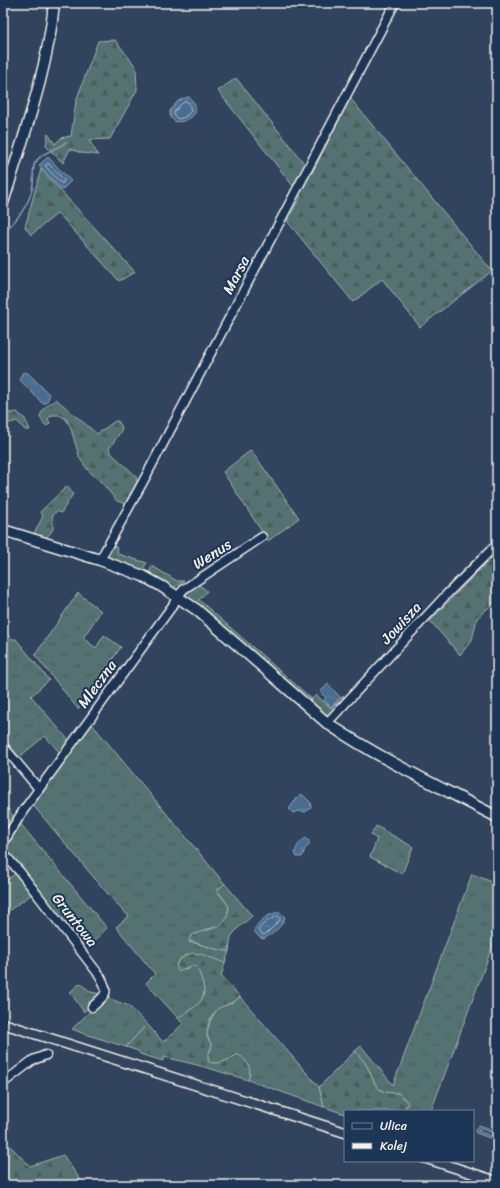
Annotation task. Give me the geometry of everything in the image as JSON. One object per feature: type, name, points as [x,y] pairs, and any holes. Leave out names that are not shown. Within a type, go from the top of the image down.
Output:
[{"type":"main road","points":[[3,203],[39,82],[48,43],[54,3]]},
{"type":"main road","points":[[3,530],[100,560],[143,576],[178,596],[212,623],[327,723],[375,753],[497,817]]},
{"type":"street","name":"Marsa","points":[[100,560],[395,3]]},
{"type":"street","name":"Wenus","points":[[178,596],[184,589],[262,537]]},
{"type":"street","name":"Jowisza","points":[[327,723],[453,588],[497,544]]},
{"type":"street","name":"Mleczna","points":[[3,843],[39,788],[173,605],[178,596]]},
{"type":"street","points":[[3,746],[39,788]]},
{"type":"street","name":"Gruntowa","points":[[3,853],[20,872],[100,976],[106,987],[106,991],[103,997],[92,1007]]},
{"type":"street","points":[[3,1083],[33,1060],[46,1055]]},
{"type":"green space","points":[[115,40],[136,67],[137,90],[110,139],[89,140],[98,155],[82,153],[70,149],[63,163],[46,146],[48,134],[55,144],[61,138],[71,136],[76,101],[98,41]]},
{"type":"green space","points":[[236,78],[312,173],[350,98],[492,271],[420,327],[382,279],[353,302],[287,221],[301,196],[218,91]]},
{"type":"green space","points":[[41,169],[135,272],[119,281],[58,213],[31,235],[25,227]]},
{"type":"green space","points":[[56,399],[97,434],[115,421],[118,421],[122,427],[109,449],[111,453],[136,476],[137,482],[125,504],[117,501],[101,482],[88,470],[80,459],[70,426],[66,419],[59,415],[52,415],[48,419],[50,423],[47,426],[43,423],[40,416],[44,408]]},
{"type":"green space","points":[[3,412],[17,412],[25,419],[30,430],[25,430],[17,421],[3,425]]},
{"type":"green space","points":[[251,450],[299,518],[268,541],[223,472]]},
{"type":"green space","points":[[67,486],[73,494],[61,513],[57,511],[52,516],[53,528],[51,532],[46,538],[34,534],[43,516],[40,512]]},
{"type":"green space","points":[[112,544],[117,548],[118,554],[147,563],[142,570],[109,557],[107,553]]},
{"type":"green space","points":[[497,554],[497,600],[477,618],[472,640],[460,655],[430,621],[487,562]]},
{"type":"green space","points":[[152,566],[177,581],[184,581],[173,588],[149,573]]},
{"type":"green space","points":[[195,584],[207,591],[199,600],[312,699],[316,695],[331,708],[343,696],[344,699],[332,712],[323,715],[185,596],[184,594]]},
{"type":"green space","points":[[78,593],[101,611],[83,638],[96,648],[104,635],[121,647],[78,709],[35,655]]},
{"type":"green space","points":[[6,633],[11,639],[16,639],[49,680],[31,696],[70,742],[61,754],[45,736],[19,757],[3,738],[3,697],[8,692],[3,687],[3,636]]},
{"type":"green space","points":[[91,723],[225,884],[217,891],[229,906],[227,917],[221,925],[205,930],[189,942],[219,950],[229,951],[225,963],[186,955],[181,958],[176,965],[186,969],[191,966],[196,966],[202,980],[204,994],[199,1004],[178,1018],[146,983],[155,974],[116,927],[129,916],[96,880],[32,804]]},
{"type":"green space","points":[[3,803],[15,818],[3,839]]},
{"type":"green space","points":[[19,822],[107,928],[92,943],[84,946],[80,945],[48,904],[49,902],[4,850]]},
{"type":"green space","points":[[376,826],[413,847],[402,874],[370,857],[377,839],[371,835]]},
{"type":"green space","points":[[16,873],[32,894],[3,915],[3,883]]},
{"type":"green space","points":[[472,874],[497,884],[497,934],[431,1110],[404,1110],[408,1103],[399,1093],[385,1092],[377,1087],[367,1066],[355,1051],[361,1046],[393,1085]]},
{"type":"green space","points":[[225,884],[252,916],[237,929],[231,937],[229,951],[219,950],[189,941],[191,936],[221,925],[225,921],[228,915],[229,906],[217,890]]},
{"type":"green space","points":[[193,953],[201,954],[225,963],[221,976],[240,997],[219,1008],[211,1017],[208,1025],[207,1037],[212,1045],[208,1055],[208,1061],[212,1063],[219,1063],[237,1055],[241,1056],[246,1061],[250,1070],[248,1080],[164,1057],[163,1061],[140,1054],[138,1051],[126,1047],[147,1024],[163,1042],[183,1024],[178,1018],[194,1007],[202,999],[204,987],[196,966],[191,966],[178,971],[176,965],[183,957]]},
{"type":"green space","points":[[81,984],[91,992],[100,994],[84,1012],[70,992]]},
{"type":"green space","points":[[105,997],[129,1006],[147,1024],[126,1047],[72,1029]]},
{"type":"green space","points":[[240,997],[319,1087],[324,1107],[248,1080],[250,1072],[248,1066],[244,1060],[237,1055],[219,1063],[212,1063],[208,1061],[208,1055],[211,1049],[207,1033],[210,1021],[218,1008],[232,1003]]},
{"type":"green space","points":[[355,1051],[367,1066],[377,1087],[385,1092],[399,1093],[408,1103],[404,1110],[344,1110],[344,1114],[324,1107],[319,1087]]},
{"type":"green space","points":[[3,1139],[30,1166],[63,1155],[84,1185],[3,1185]]},
{"type":"water","points":[[187,97],[194,102],[196,109],[195,113],[184,121],[180,122],[173,120],[170,111],[178,101]]},
{"type":"water","points":[[48,157],[71,181],[62,190],[39,165]]},
{"type":"water","points":[[23,372],[28,373],[49,394],[46,403],[42,403],[20,380]]},
{"type":"water","points":[[328,684],[340,697],[331,707],[324,700],[326,698],[320,692]]},
{"type":"water","points":[[300,794],[310,802],[311,807],[306,812],[299,811],[293,813],[289,809]]},
{"type":"water","points":[[306,838],[309,841],[309,845],[305,849],[302,857],[297,857],[295,853],[296,849],[300,842]]},
{"type":"water","points":[[280,912],[285,917],[279,927],[266,938],[263,939],[259,937],[254,931],[258,924],[268,916]]},
{"type":"water","points":[[479,1125],[497,1131],[497,1134],[481,1129],[478,1131],[497,1138],[497,1141],[476,1133],[475,1130]]},
{"type":"waterway","points":[[3,228],[6,229],[13,223],[21,213],[30,196],[35,163],[46,153],[66,142]]},
{"type":"railway","points":[[3,1018],[344,1127]]},
{"type":"railway","points":[[3,1029],[344,1138]]},
{"type":"railway","points":[[420,1162],[492,1185]]},
{"type":"railway","points":[[454,1162],[497,1176]]}]
